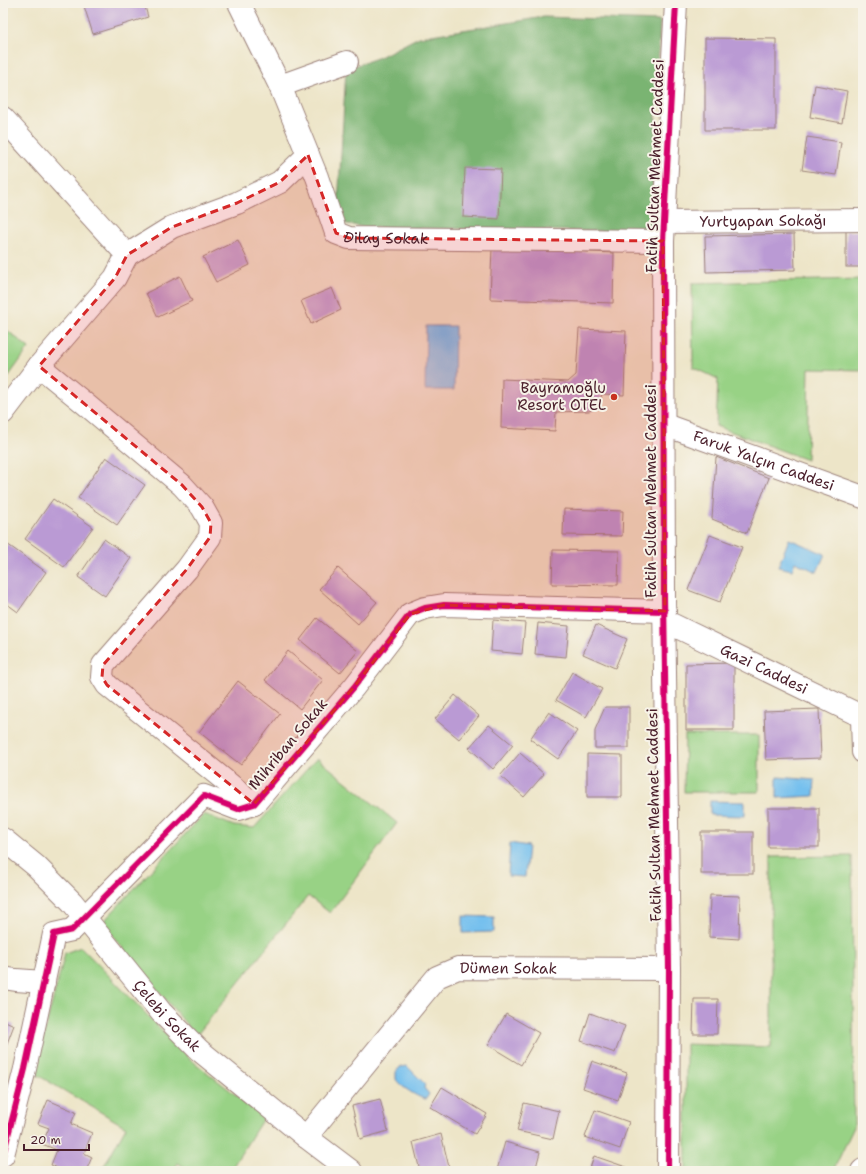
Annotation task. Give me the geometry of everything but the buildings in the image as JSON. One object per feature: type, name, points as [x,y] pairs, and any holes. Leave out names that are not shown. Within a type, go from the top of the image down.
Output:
[{"type":"street","name":"Dilay Sokak","points":[[239,3],[280,86],[308,155],[336,233],[350,238],[664,232]]},
{"type":"street","name":"Fatih Sultan Mehmet Caddesi","points":[[668,1171],[669,969],[665,616],[664,232],[676,3]]},
{"type":"street","points":[[280,86],[347,62]]},
{"type":"street","points":[[3,118],[127,255]]},
{"type":"street","points":[[3,413],[39,366],[115,278],[127,255],[172,227],[237,203],[280,182],[308,155]]},
{"type":"street","name":"Yurtyapan Sokağı","points":[[664,232],[863,220]]},
{"type":"street","points":[[39,366],[182,485],[202,507],[211,523],[210,537],[192,563],[103,666],[102,677],[108,686],[254,804]]},
{"type":"street","name":"Faruk Yalçın Caddesi","points":[[664,424],[863,497]]},
{"type":"street","name":"Mihriban Sokak","points":[[3,1155],[25,1069],[54,934],[72,930],[204,796],[238,809],[254,804],[354,687],[410,614],[425,608],[444,605],[665,616]]},
{"type":"street","name":"Gazi Caddesi","points":[[665,616],[862,717]]},
{"type":"street","points":[[862,717],[863,752]]},
{"type":"street","name":"Çelebi Sokak","points":[[3,839],[36,866],[72,902],[161,1012],[199,1050],[306,1137],[351,1171]]},
{"type":"street","name":"Dümen Sokak","points":[[306,1137],[437,977],[458,968],[669,969]]},
{"type":"street","points":[[3,978],[44,982]]},
{"type":"highlighted area","points":[[308,155],[336,233],[349,238],[663,241],[665,611],[444,605],[410,614],[354,687],[254,804],[107,685],[102,677],[103,665],[187,569],[210,537],[211,523],[202,507],[182,485],[39,366],[115,278],[127,255],[172,227],[237,203],[280,182]]},
{"type":"green space","points":[[544,17],[660,21],[651,232],[363,227],[337,222],[346,69],[380,57],[419,37]]},
{"type":"green space","points":[[863,279],[863,370],[809,369],[807,460],[716,426],[718,379],[693,367],[692,283]]},
{"type":"green space","points":[[3,327],[29,348],[3,384]]},
{"type":"green space","points":[[685,735],[759,735],[759,792],[684,792]]},
{"type":"green space","points":[[317,758],[397,823],[330,913],[308,896],[196,1036],[102,923],[204,814],[234,826],[254,828]]},
{"type":"green space","points":[[852,856],[854,1127],[833,1171],[686,1171],[686,1044],[771,1047],[771,857]]},
{"type":"green space","points":[[81,947],[190,1059],[264,1117],[230,1171],[190,1171],[178,1163],[173,1171],[101,1171],[126,1127],[34,1073],[65,953]]},
{"type":"water","points":[[426,326],[455,326],[454,390],[425,390]]},
{"type":"water","points":[[789,539],[825,554],[817,572],[795,562],[792,570],[778,567]]},
{"type":"water","points":[[777,777],[815,780],[814,796],[777,798]]},
{"type":"water","points":[[710,801],[745,802],[745,816],[710,815]]},
{"type":"water","points":[[510,843],[528,846],[525,877],[508,876]]},
{"type":"water","points":[[463,916],[494,917],[494,932],[463,933]]},
{"type":"water","points":[[407,1066],[425,1084],[424,1088],[429,1094],[426,1099],[419,1097],[401,1085],[396,1079],[396,1072],[400,1067]]},
{"type":"cycle path","points":[[668,1171],[669,969],[664,598],[663,241],[676,3]]},
{"type":"cycle path","points":[[3,1155],[25,1069],[54,934],[72,930],[204,796],[238,809],[254,804],[354,687],[410,614],[425,608],[444,605],[665,611]]},
{"type":"place","name":"Bayramoğlu Resort OTEL","points":[[614,397]]}]
